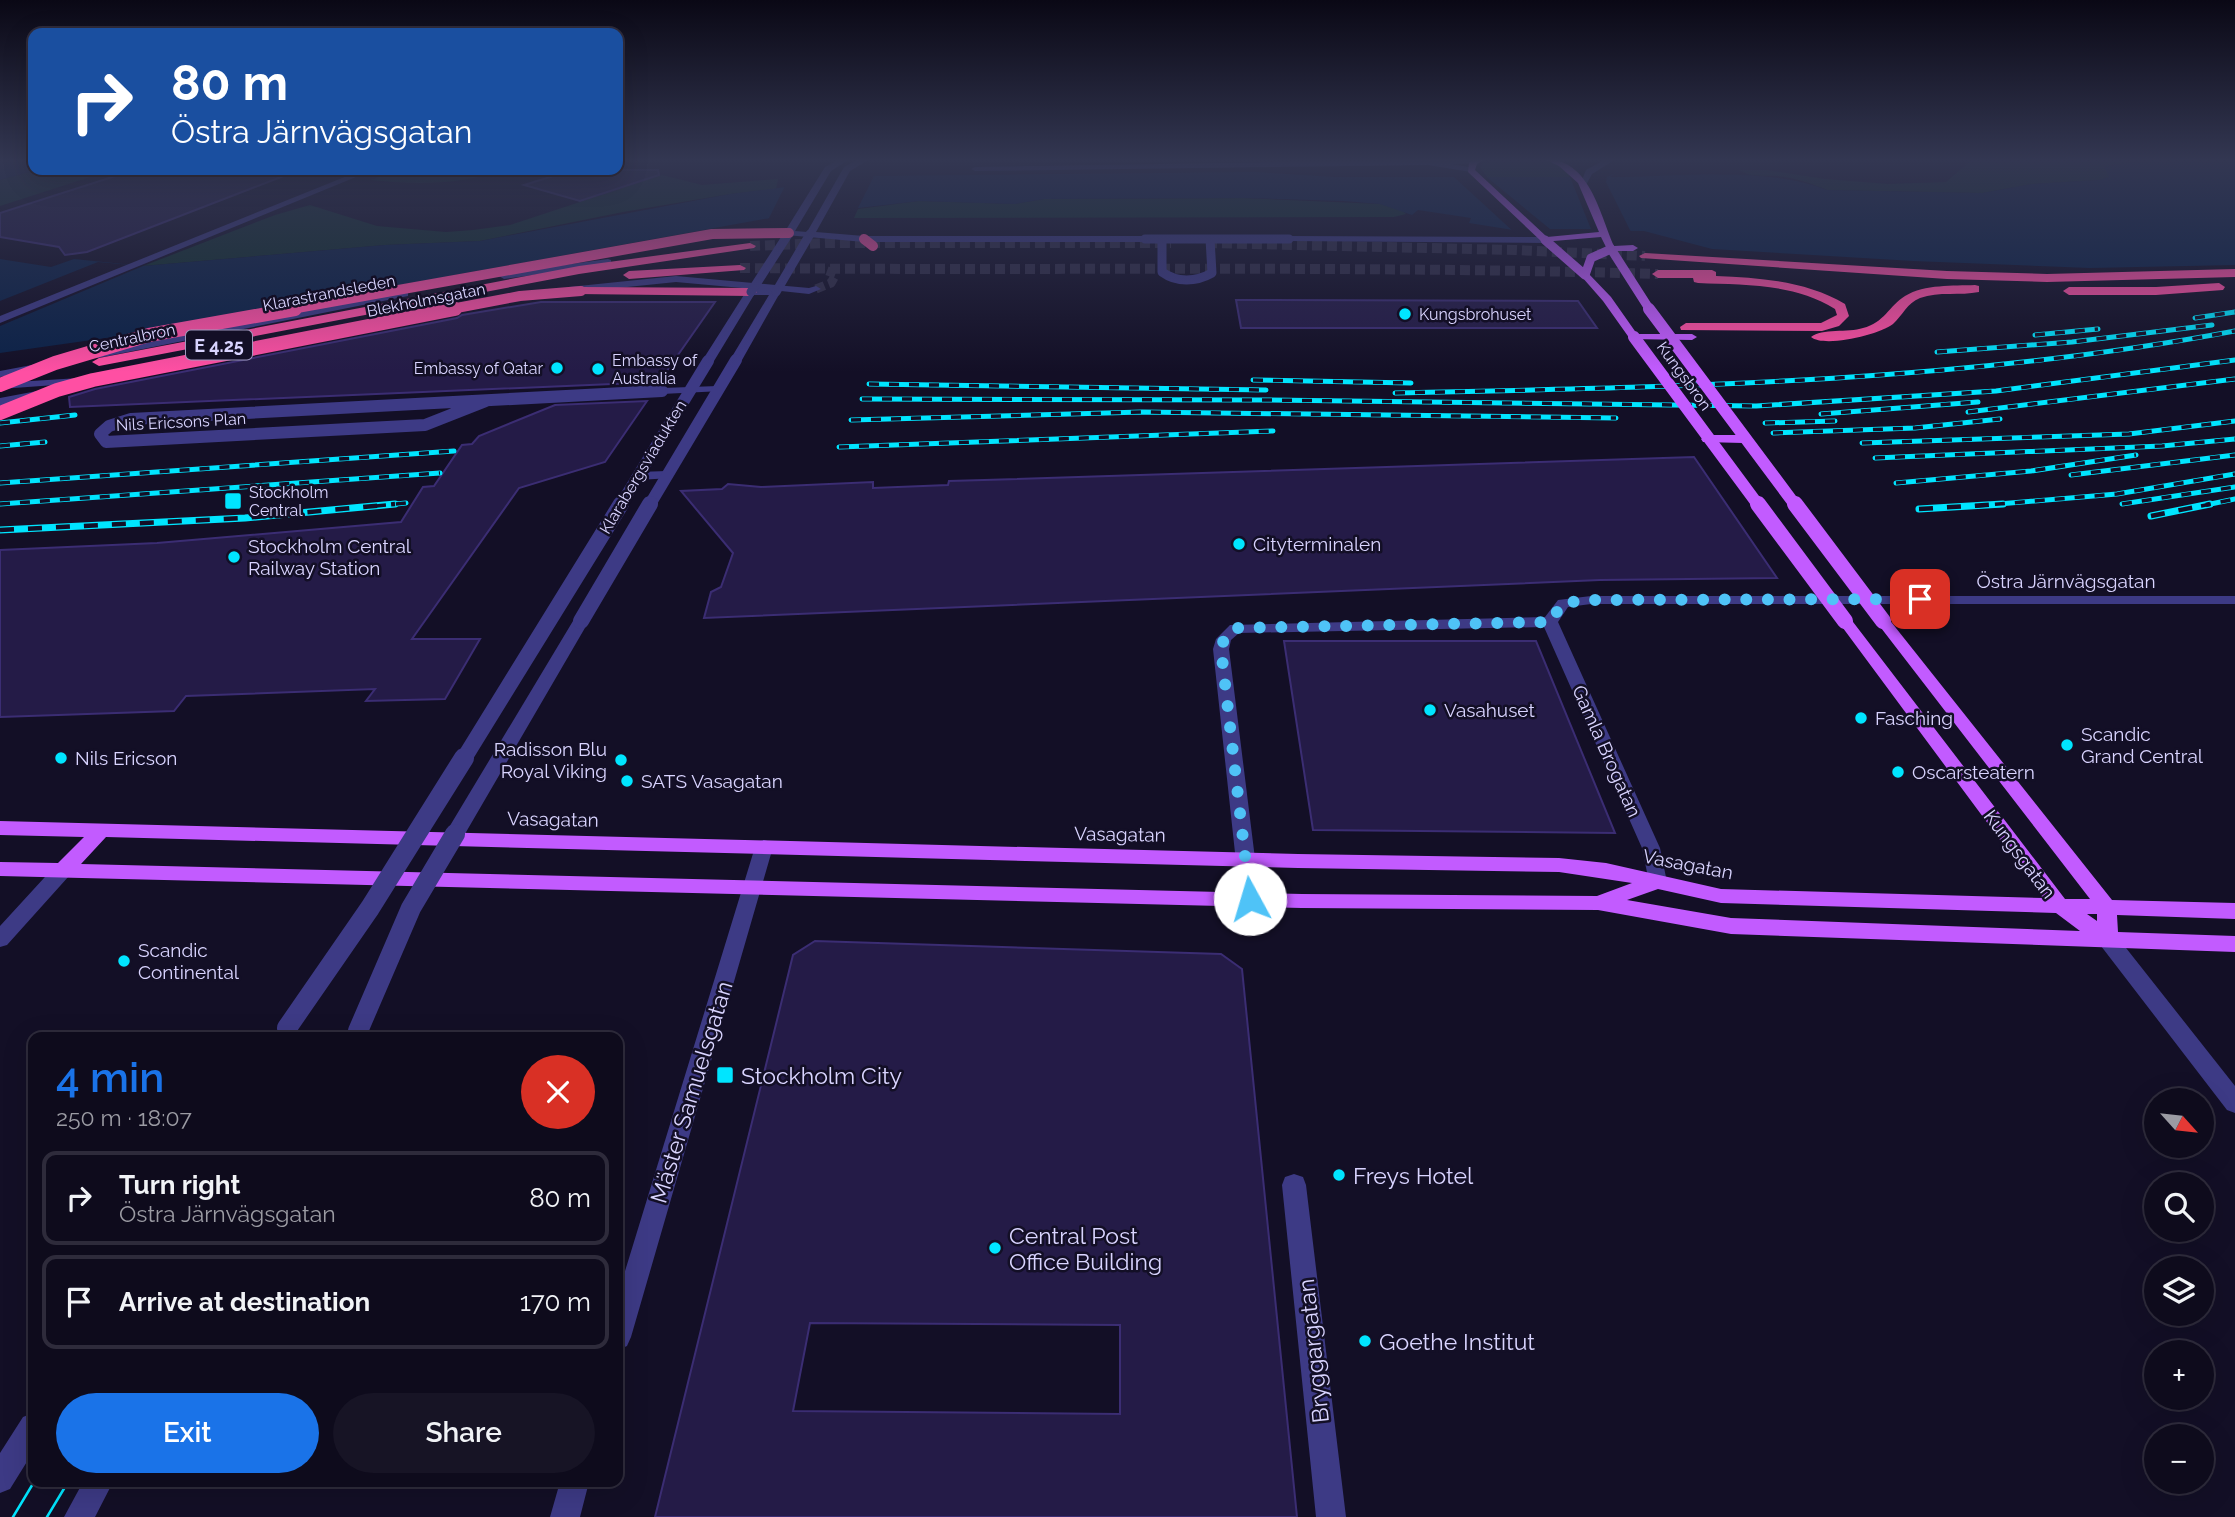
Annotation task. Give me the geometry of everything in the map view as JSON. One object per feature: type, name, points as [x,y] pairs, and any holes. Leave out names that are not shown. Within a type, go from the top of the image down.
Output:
[{"type":"highway","points":[[0,385],[55,363],[107,347],[194,326],[688,237],[737,232],[789,233]]},
{"type":"highway","name":"Klarastrandsleden","points":[[581,291],[562,287],[557,280],[561,273],[600,259],[712,242],[753,242],[688,253]]},
{"type":"highway","points":[[1633,248],[1857,262],[2164,276]]},
{"type":"highway","name":"Centralbron","points":[[0,394],[30,382],[99,362],[688,253]]},
{"type":"highway","points":[[2235,273],[2047,278],[1647,260],[1956,282],[2235,284]]},
{"type":"highway","points":[[446,298],[742,264]]},
{"type":"highway","points":[[1689,332],[1822,327],[1835,323],[1843,316],[1841,307],[1830,299],[1788,287],[1658,274],[1687,273],[1975,289],[2117,292],[2235,284]]},
{"type":"highway","points":[[1689,332],[1802,338],[1859,333],[1888,321],[1906,300],[1933,291],[1975,289]]},
{"type":"highway","points":[[0,413],[57,390],[146,368],[520,296],[581,291],[751,292]]},
{"type":"highway","name":"Centralbron","points":[[0,403],[58,380],[92,371],[446,298]]},
{"type":"main road","name":"Kungsbron","points":[[1534,230],[1585,275],[1845,621]]},
{"type":"main road","name":"Kungsbron","points":[[1601,230],[1665,332],[1743,439],[1883,621]]},
{"type":"main road","points":[[1545,240],[1603,234]]},
{"type":"main road","points":[[1585,275],[1591,258],[1611,249],[1633,248]]},
{"type":"main road","points":[[1630,332],[1689,332]]},
{"type":"main road","points":[[1707,439],[1743,439]]},
{"type":"main road","name":"Kungsgatan","points":[[1845,621],[2059,905],[2108,940]]},
{"type":"main road","name":"Kungsgatan","points":[[1883,621],[2106,906]]},
{"type":"main road","name":"Vasagatan","points":[[0,828],[1246,860],[1559,865],[1606,870],[1721,896],[2235,911]]},
{"type":"main road","points":[[62,872],[101,831]]},
{"type":"main road","points":[[0,869],[1250,899],[1598,903],[1731,926],[2235,944]]},
{"type":"main road","points":[[1598,903],[1657,883]]},
{"type":"main road","points":[[2106,906],[2108,940]]},
{"type":"street","points":[[0,313],[204,230]]},
{"type":"street","points":[[0,320],[220,230]]},
{"type":"street","name":"Klarabergsviadukten","points":[[284,1032],[370,908],[550,622],[690,390],[791,230]]},
{"type":"street","name":"Klarabergsviadukten","points":[[357,1032],[411,908],[812,230]]},
{"type":"street","points":[[789,233],[868,242],[1162,239],[1545,240]]},
{"type":"street","points":[[1162,239],[1162,272],[1174,279],[1190,280],[1212,273],[1210,239]]},
{"type":"street","name":"Klarastrandsleden","points":[[0,374],[476,279],[688,253]]},
{"type":"street","points":[[719,282],[742,264]]},
{"type":"street","name":"Blekholmsgatan","points":[[0,403],[531,295],[654,279],[809,291],[816,289]]},
{"type":"street","points":[[751,292],[776,292]]},
{"type":"street","name":"Blekholmsgatan","points":[[0,385],[118,379]]},
{"type":"street","name":"Nils Ericsons Plan","points":[[486,401],[425,425],[106,442],[100,434],[109,426],[131,419],[718,389]]},
{"type":"street","points":[[638,475],[667,475]]},
{"type":"street","name":"Östra Järnvägsgatan","points":[[1550,622],[1563,603],[1591,600],[2235,600]]},
{"type":"street","points":[[550,622],[581,621]]},
{"type":"street","points":[[1250,899],[1221,649],[1224,639],[1235,628],[1550,622]]},
{"type":"street","name":"Gamla Brogatan","points":[[1550,622],[1651,848],[1657,883]]},
{"type":"street","name":"Mäster Samuelsgatan","points":[[623,1320],[764,847]]},
{"type":"street","points":[[0,939],[62,872]]},
{"type":"street","name":"Kungsgatan","points":[[2108,940],[2235,1103]]},
{"type":"street","name":"Bryggargatan","points":[[1294,1185],[1331,1517]]},
{"type":"street","points":[[0,1479],[28,1435]]},
{"type":"street","points":[[79,1517],[96,1487]]},
{"type":"street","points":[[565,1517],[574,1487]]},
{"type":"green space","points":[[237,230],[535,230],[480,241],[385,245],[143,266]]},
{"type":"water","points":[[540,230],[704,230],[113,337],[0,353],[0,259],[51,267],[74,259],[143,266],[385,245],[480,241]]},
{"type":"water","points":[[1513,230],[2235,230],[2235,265],[2090,268],[1913,261],[1712,249],[1644,231]]},
{"type":"pier","points":[[1511,230],[1630,230],[1632,234],[1516,234]]},
{"type":"pier","points":[[98,262],[143,266],[0,326],[0,301]]},
{"type":"building","points":[[0,230],[144,230],[87,252],[65,255],[59,247],[0,237]]},
{"type":"building","name":"Kungsbrohuset","points":[[1236,300],[1578,301],[1597,328],[1241,328]]},
{"type":"building","points":[[541,302],[715,302],[659,382],[70,407],[69,397],[95,389],[462,315]]},
{"type":"building","name":"Stockholm Central Railway Station","points":[[647,401],[605,462],[519,488],[412,639],[480,639],[445,699],[366,701],[375,689],[186,696],[174,711],[0,717],[0,550],[157,543],[401,522],[423,487],[434,486],[462,445],[472,444],[479,436],[555,405]]},
{"type":"building","name":"Cityterminalen","points":[[1694,457],[1777,578],[1600,580],[704,618],[711,592],[721,587],[733,553],[681,491],[722,489],[728,484],[761,487],[873,482],[873,488],[948,485],[949,481]]},
{"type":"building","name":"Vasahuset","points":[[1284,641],[1536,641],[1615,833],[1313,830]]},
{"type":"building","name":"Central Post Office Building","points":[[815,941],[1221,954],[1242,969],[1297,1517],[655,1517],[793,955]],"holes":[[[810,1323],[1120,1325],[1120,1414],[793,1411]]]},
{"type":"tunnel","points":[[750,246],[827,243],[1171,243]]},
{"type":"tunnel","points":[[1207,243],[1515,250],[1645,256]]},
{"type":"tunnel","points":[[740,268],[1314,269],[1658,274]]},
{"type":"tunnel","points":[[816,289],[831,283],[836,274],[825,270]]},
{"type":"tram line","points":[[13,1517],[31,1487]]},
{"type":"tram line","points":[[47,1517],[65,1487]]},
{"type":"railway","points":[[2195,318],[2235,312]]},
{"type":"railway","points":[[1937,352],[2072,342],[2212,325]]},
{"type":"railway","points":[[2035,335],[2098,329]]},
{"type":"railway","points":[[1395,393],[1711,384],[1922,372],[2026,362],[2235,331]]},
{"type":"railway","points":[[862,399],[1268,400],[1756,406],[1996,391],[2235,360]]},
{"type":"railway","points":[[1968,412],[2235,379]]},
{"type":"railway","points":[[1253,380],[1411,383]]},
{"type":"railway","points":[[869,384],[1266,390]]},
{"type":"railway","points":[[1821,414],[1978,402]]},
{"type":"railway","points":[[851,420],[1142,412],[1616,418]]},
{"type":"railway","points":[[0,423],[75,415]]},
{"type":"railway","points":[[1773,433],[1915,428],[2000,419]]},
{"type":"railway","points":[[1765,423],[1835,421]]},
{"type":"railway","points":[[1862,443],[2129,434],[2235,421]]},
{"type":"railway","points":[[839,447],[1273,431]]},
{"type":"railway","points":[[1875,458],[2162,446],[2235,439]]},
{"type":"railway","points":[[0,446],[45,442]]},
{"type":"railway","points":[[0,483],[454,451]]},
{"type":"railway","points":[[1896,483],[2031,471],[2136,455]]},
{"type":"railway","points":[[2071,475],[2235,455]]},
{"type":"railway","points":[[0,504],[440,473]]},
{"type":"railway","points":[[1988,505],[2117,494],[2235,474]]},
{"type":"railway","points":[[2122,504],[2235,487]]},
{"type":"railway","points":[[2201,506],[2235,499]]},
{"type":"railway","points":[[376,506],[406,503]]},
{"type":"railway","points":[[0,530],[245,518],[395,504]]},
{"type":"railway","points":[[1988,505],[2003,504]]},
{"type":"railway","points":[[2151,516],[2210,504]]},
{"type":"railway","points":[[1919,509],[1988,505]]},
{"type":"railway","points":[[1975,506],[1988,505]]},
{"type":"place","name":"Kungsbrohuset","points":[[1405,314]]},
{"type":"place","name":"Embassy of Qatar","points":[[557,368]]},
{"type":"place","name":"Embassy of Australia","points":[[598,369]]},
{"type":"place","name":"Stockholm Central","points":[[233,501]]},
{"type":"place","name":"Cityterminalen","points":[[1239,544]]},
{"type":"place","name":"Stockholm Central Railway Station","points":[[234,557]]},
{"type":"place","name":"Vasahuset","points":[[1430,710]]},
{"type":"place","name":"Fasching","points":[[1861,718]]},
{"type":"place","name":"Scandic Grand Central","points":[[2067,745]]},
{"type":"place","name":"Nils Ericson","points":[[61,758]]},
{"type":"place","name":"Radisson Blu Royal Viking","points":[[621,760]]},
{"type":"place","name":"Oscarsteatern","points":[[1898,772]]},
{"type":"place","name":"SATS Vasagatan","points":[[627,781]]},
{"type":"place","name":"Scandic Continental","points":[[124,961]]},
{"type":"place","name":"Stockholm City","points":[[725,1075]]},
{"type":"place","name":"Freys Hotel","points":[[1339,1175]]},
{"type":"place","name":"Central Post Office Building","points":[[995,1248]]},
{"type":"place","name":"Goethe Institut","points":[[1365,1341]]},
{"type":"route","points":[[1250,899],[1221,649],[1224,639],[1235,628],[1550,622],[1563,603],[1591,600],[1920,599]]}]
